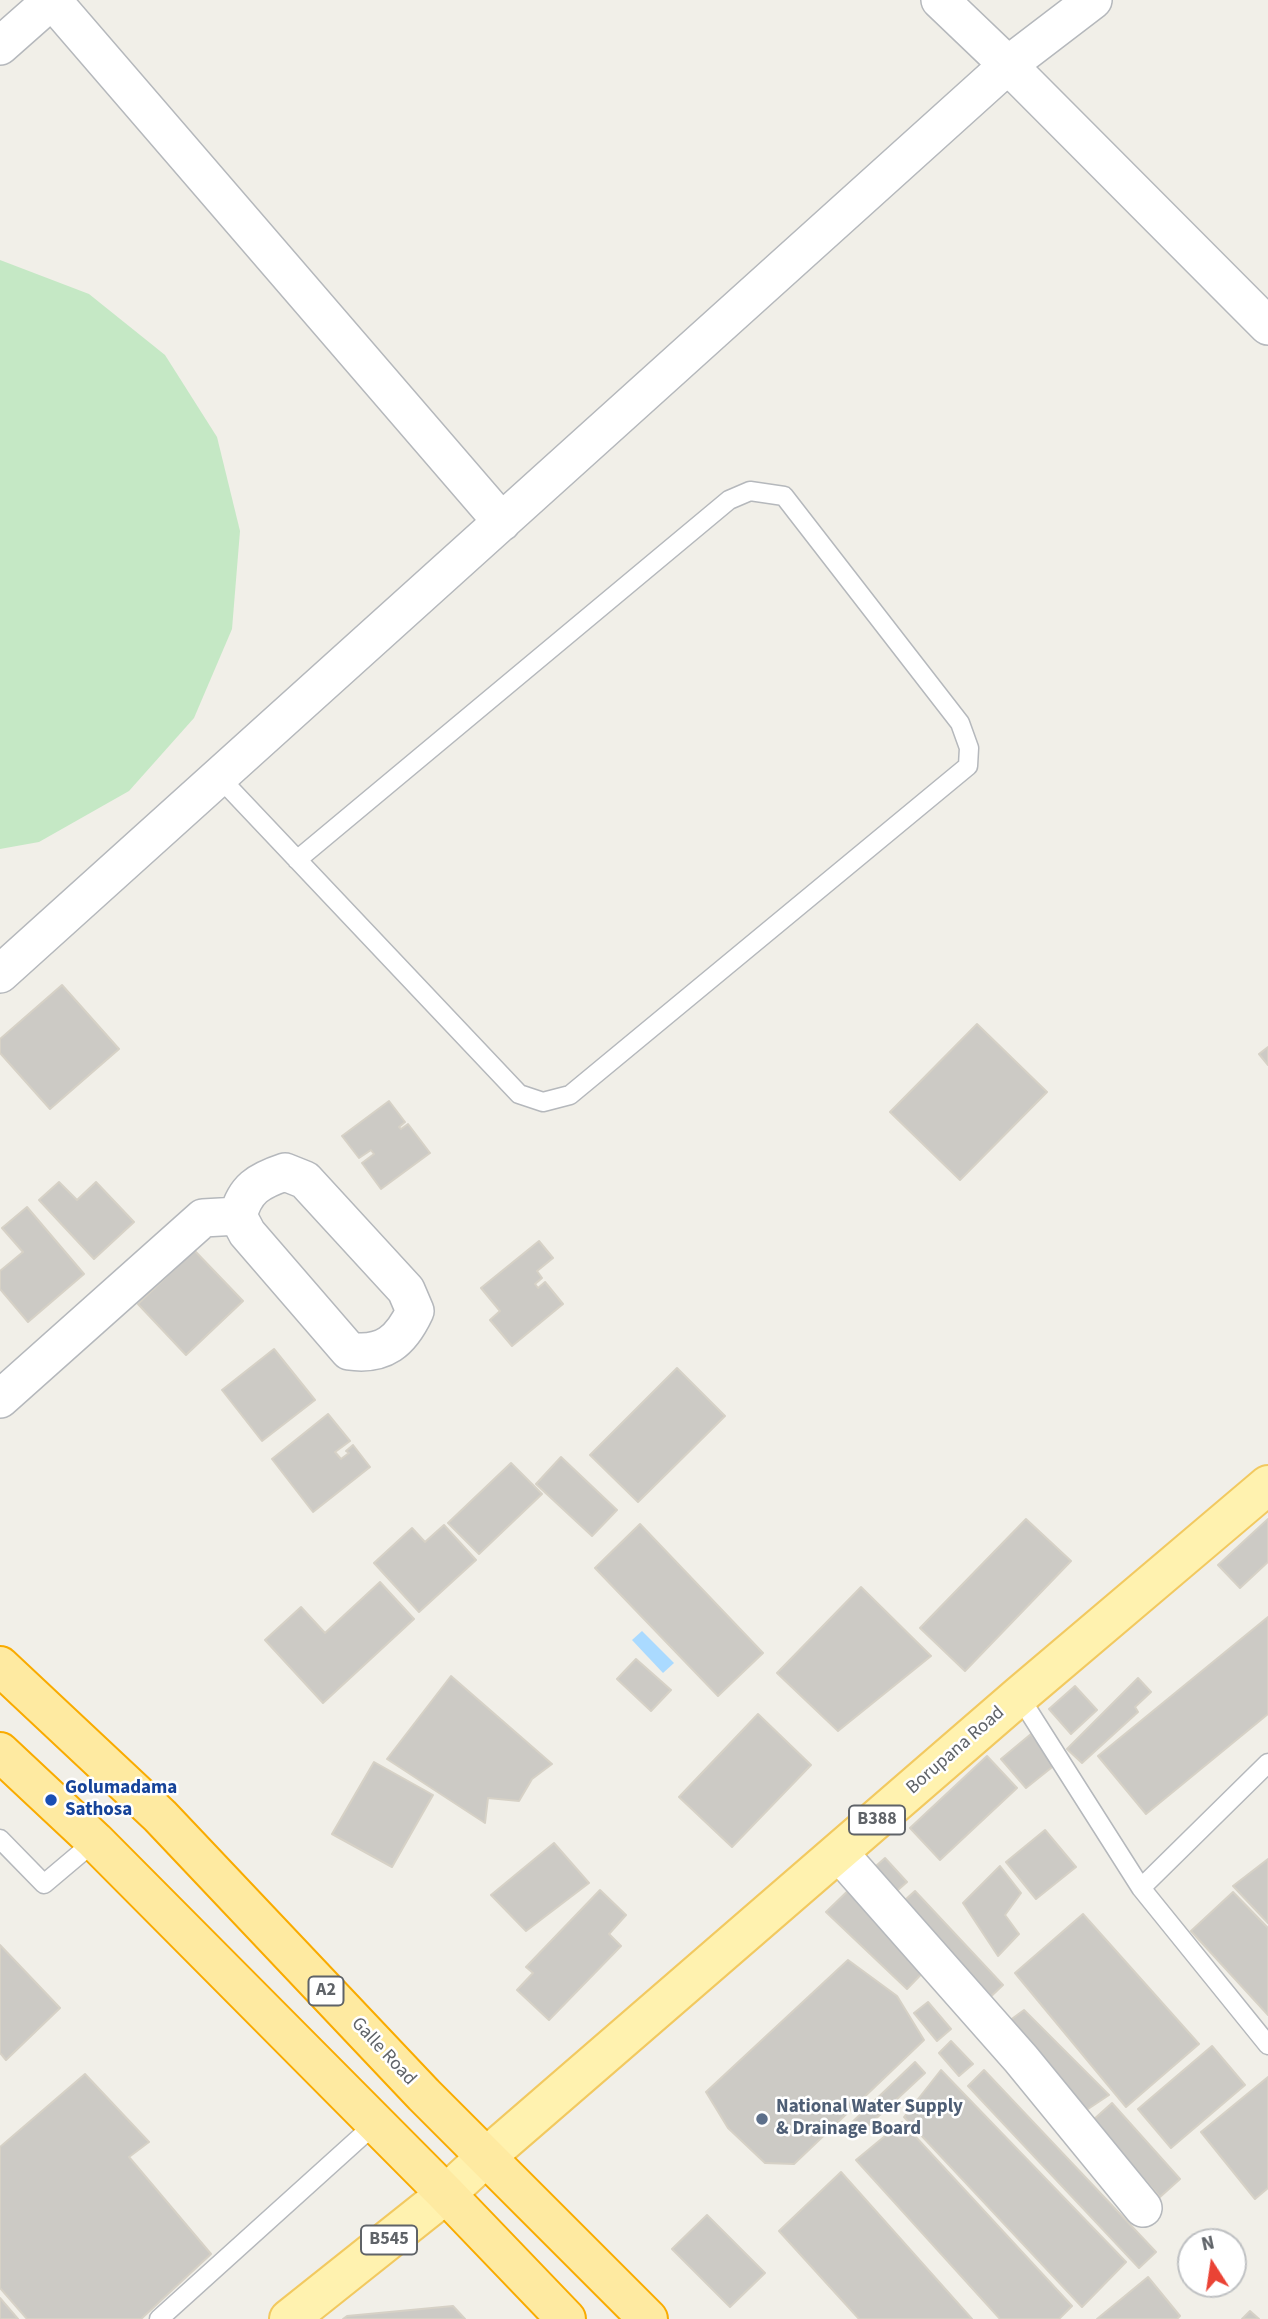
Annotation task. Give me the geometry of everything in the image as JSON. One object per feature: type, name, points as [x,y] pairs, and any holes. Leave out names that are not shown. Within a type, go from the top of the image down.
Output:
[{"type":"highway","name":"Galle Road","points":[[0,1666],[160,1816],[405,2075],[648,2319]]},
{"type":"highway","points":[[0,1752],[95,1842],[446,2194],[566,2319]]},
{"type":"main road","name":"Borupana Road","points":[[486,2157],[1019,1696],[1268,1485]]},
{"type":"main road","name":"B545","points":[[289,2319],[446,2194],[486,2157]]},
{"type":"street","points":[[0,46],[52,0],[502,522]]},
{"type":"street","points":[[940,0],[1268,326]]},
{"type":"street","points":[[0,974],[1008,65],[1093,0]]},
{"type":"street","points":[[285,1172],[304,1180],[407,1290],[415,1311],[407,1330],[388,1346],[369,1354],[349,1351],[247,1233],[238,1216],[243,1198],[266,1178],[285,1172]]},
{"type":"street","points":[[0,1399],[203,1218],[238,1216]]},
{"type":"street","points":[[839,1853],[1020,2059],[1143,2208]]},
{"type":"lane","points":[[219,777],[297,860],[519,1094],[543,1102],[570,1095],[968,766],[969,748],[960,723],[784,496],[750,491],[729,500],[297,860]]},
{"type":"lane","points":[[1019,1696],[1141,1888],[1268,2045]]},
{"type":"lane","points":[[1141,1888],[1268,1763]]},
{"type":"lane","points":[[0,1839],[44,1884],[95,1842]]},
{"type":"lane","points":[[159,2319],[375,2124]]},
{"type":"green space","points":[[0,260],[89,294],[165,355],[217,437],[240,531],[232,629],[194,718],[129,791],[39,842],[0,849]]},
{"type":"water","points":[[642,1631],[674,1663],[663,1673],[632,1640]]},
{"type":"building","points":[[62,985],[119,1049],[50,1109],[0,1053],[0,1039]]},
{"type":"building","points":[[977,1024],[1047,1092],[960,1180],[890,1112]]},
{"type":"building","points":[[1268,1047],[1268,1065],[1259,1054]]},
{"type":"building","points":[[389,1101],[405,1122],[399,1127],[401,1129],[408,1124],[430,1153],[381,1189],[362,1163],[374,1154],[371,1150],[359,1158],[342,1136]]},
{"type":"building","points":[[59,1182],[77,1200],[96,1182],[134,1222],[94,1259],[39,1200]]},
{"type":"building","points":[[27,1207],[84,1274],[28,1322],[0,1289],[0,1271],[23,1252],[2,1228]]},
{"type":"building","points":[[539,1241],[553,1258],[537,1271],[542,1278],[535,1284],[538,1288],[545,1282],[563,1304],[512,1346],[490,1320],[500,1311],[481,1288]]},
{"type":"building","points":[[194,1250],[243,1301],[186,1355],[138,1304]]},
{"type":"building","points":[[274,1349],[315,1400],[262,1441],[222,1390]]},
{"type":"building","points":[[677,1368],[725,1416],[638,1502],[590,1455]]},
{"type":"building","points":[[328,1414],[350,1441],[335,1452],[341,1459],[349,1453],[346,1451],[353,1445],[370,1467],[313,1512],[272,1459]]},
{"type":"building","points":[[561,1457],[617,1510],[592,1536],[536,1484]]},
{"type":"building","points":[[511,1463],[542,1494],[479,1554],[448,1523]]},
{"type":"building","points":[[1026,1519],[1071,1561],[965,1671],[920,1628]]},
{"type":"building","points":[[1268,1519],[1268,1562],[1240,1588],[1218,1565]]},
{"type":"building","points":[[640,1524],[763,1653],[718,1696],[595,1568]]},
{"type":"building","points":[[444,1525],[476,1560],[419,1612],[374,1563],[412,1528],[425,1542]]},
{"type":"building","points":[[380,1582],[414,1619],[323,1703],[265,1640],[301,1607],[325,1633]]},
{"type":"building","points":[[861,1587],[931,1656],[838,1731],[777,1673]]},
{"type":"building","points":[[1268,1617],[1268,1714],[1146,1814],[1098,1756]]},
{"type":"building","points":[[636,1659],[671,1690],[651,1711],[617,1679]]},
{"type":"building","points":[[451,1676],[552,1764],[532,1779],[519,1801],[488,1798],[485,1823],[387,1759]]},
{"type":"building","points":[[1138,1678],[1151,1692],[1135,1707],[1138,1712],[1082,1763],[1067,1749]]},
{"type":"building","points":[[1075,1686],[1097,1710],[1071,1734],[1049,1709]]},
{"type":"building","points":[[758,1714],[811,1765],[732,1847],[679,1797]]},
{"type":"building","points":[[1031,1734],[1056,1764],[1026,1788],[1001,1759]]},
{"type":"building","points":[[987,1756],[1017,1788],[940,1860],[910,1828]]},
{"type":"building","points":[[374,1762],[433,1795],[392,1867],[332,1834]]},
{"type":"building","points":[[1045,1830],[1076,1867],[1036,1899],[1006,1862]]},
{"type":"building","points":[[554,1843],[589,1883],[526,1931],[491,1895]]},
{"type":"building","points":[[885,1858],[907,1882],[890,1897],[868,1873]]},
{"type":"building","points":[[1268,1859],[1268,1923],[1233,1886]]},
{"type":"building","points":[[1000,1866],[1021,1893],[1005,1915],[1019,1934],[998,1956],[963,1903]]},
{"type":"building","points":[[856,1883],[933,1962],[907,1989],[826,1912]]},
{"type":"building","points":[[600,1890],[626,1915],[609,1934],[621,1946],[549,2020],[517,1990],[533,1973],[526,1967]]},
{"type":"building","points":[[915,1891],[1003,1985],[984,2003],[895,1909]]},
{"type":"building","points":[[1233,1892],[1268,1928],[1268,2015],[1191,1931]]},
{"type":"building","points":[[1083,1914],[1199,2044],[1126,2107],[1015,1973]]},
{"type":"building","points":[[0,1945],[60,2008],[6,2060],[0,2053]]},
{"type":"building","points":[[848,1960],[897,1996],[924,2040],[794,2164],[765,2163],[728,2128],[706,2092]]},
{"type":"building","points":[[928,2002],[951,2029],[937,2041],[914,2013]]},
{"type":"building","points":[[1024,2010],[1109,2095],[1079,2115],[998,2029]]},
{"type":"building","points":[[951,2041],[973,2064],[959,2076],[939,2053]]},
{"type":"building","points":[[1212,2046],[1245,2085],[1171,2148],[1138,2109]]},
{"type":"building","points":[[915,2062],[925,2073],[854,2139],[845,2129]]},
{"type":"building","points":[[941,2070],[1126,2262],[1082,2307],[904,2117]]},
{"type":"building","points":[[984,2070],[1156,2252],[1139,2268],[968,2086]]},
{"type":"building","points":[[85,2074],[149,2142],[129,2157],[211,2254],[141,2319],[27,2319],[0,2288],[0,2147]]},
{"type":"building","points":[[1268,2077],[1268,2188],[1255,2199],[1201,2132]]},
{"type":"building","points":[[1112,2103],[1180,2179],[1160,2197],[1092,2121]]},
{"type":"building","points":[[902,2122],[1072,2306],[1059,2319],[1000,2319],[856,2160]]},
{"type":"building","points":[[841,2172],[972,2319],[859,2319],[779,2231]]},
{"type":"building","points":[[707,2215],[765,2273],[730,2307],[672,2249]]},
{"type":"building","points":[[1148,2277],[1180,2316],[1177,2319],[1097,2319]]},
{"type":"building","points":[[0,2298],[18,2319],[0,2319]]},
{"type":"building","points":[[453,2306],[465,2319],[343,2319],[347,2316]]},
{"type":"building","points":[[1250,2311],[1259,2319],[1242,2319]]},
{"type":"place","name":"Golumadama Sathosa","points":[[51,1800]]},
{"type":"place","name":"National Water Supply & Drainage Board","points":[[762,2119]]}]
